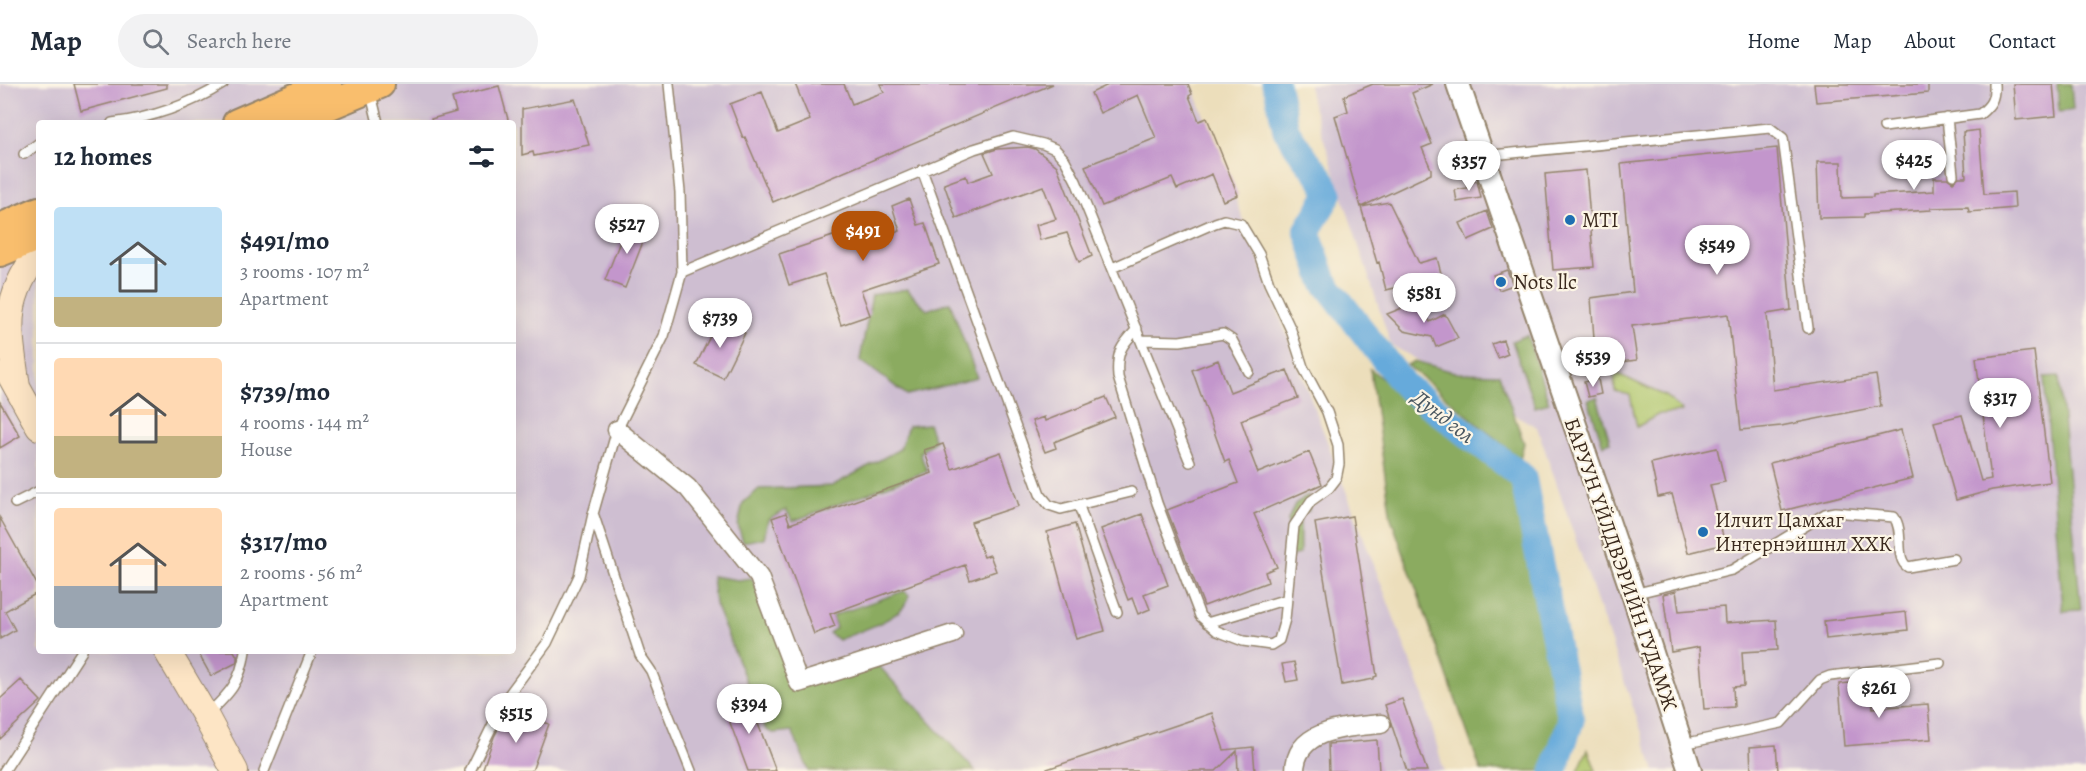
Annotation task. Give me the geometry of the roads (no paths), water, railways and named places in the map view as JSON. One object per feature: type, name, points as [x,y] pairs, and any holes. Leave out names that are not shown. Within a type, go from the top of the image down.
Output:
[{"type":"main road","points":[[245,120],[293,101],[327,84]]},
{"type":"main road","points":[[293,101],[375,86]]},
{"type":"main road","points":[[1,233],[36,213]]},
{"type":"main road","points":[[1,233],[36,236]]},
{"type":"main road","points":[[17,387],[8,328],[14,297],[24,272],[36,256]]},
{"type":"main road","points":[[0,357],[36,422]]},
{"type":"main road","points":[[169,654],[235,771]]},
{"type":"street","name":"БАРУУН ҮЙЛДВЭРИЙН ГУДАМЖ","points":[[1458,84],[1690,771]]},
{"type":"street","points":[[617,430],[688,488],[759,578],[799,683],[953,634]]},
{"type":"street","points":[[1295,771],[1295,761],[1303,745],[1315,736],[1347,727],[1381,724]]},
{"type":"lane","points":[[139,120],[200,99],[223,84]]},
{"type":"lane","points":[[470,771],[505,700],[547,643],[579,576],[593,514],[617,430],[664,336],[682,272],[680,192],[669,84]]},
{"type":"lane","points":[[1884,127],[1980,114],[1991,105],[1994,84]]},
{"type":"lane","points":[[375,86],[378,120]]},
{"type":"lane","points":[[1947,118],[1953,175]]},
{"type":"lane","points":[[1482,156],[1770,128],[1783,138],[1808,328]]},
{"type":"lane","points":[[682,272],[974,149],[1013,137],[1055,148],[1065,160],[1076,181],[1190,462]]},
{"type":"lane","points":[[24,154],[36,145]]},
{"type":"lane","points":[[922,170],[1040,494],[1049,505],[1061,509],[1131,492]]},
{"type":"lane","points":[[1112,268],[1189,233],[1224,220],[1241,224],[1250,237],[1291,330],[1303,367],[1327,412],[1338,446],[1339,464],[1336,479],[1329,488],[1311,501],[1294,526],[1285,618],[1279,640],[1271,645],[1243,641],[1217,631],[1200,616],[1157,502],[1118,377],[1116,358],[1123,344],[1137,329]]},
{"type":"lane","points":[[1141,340],[1180,341],[1223,334],[1232,340],[1249,372]]},
{"type":"lane","points":[[15,503],[36,492]]},
{"type":"lane","points":[[1079,506],[1117,612]]},
{"type":"lane","points":[[1632,594],[1732,570],[1814,519],[1835,512],[1894,517],[1899,524],[1901,558],[1903,564],[1908,567],[1954,559]]},
{"type":"lane","points":[[593,514],[640,655],[651,671],[691,771]]},
{"type":"lane","points":[[1207,623],[1287,599]]},
{"type":"lane","points":[[4,771],[80,654]]},
{"type":"lane","points":[[206,717],[236,684],[241,674],[244,654]]},
{"type":"lane","points":[[264,771],[311,654]]},
{"type":"lane","points":[[1681,744],[1781,723],[1820,680],[1830,676],[1940,663]]},
{"type":"waterway","name":"Дунд гол","points":[[1275,84],[1286,130],[1320,176],[1329,194],[1307,231],[1324,281],[1404,385],[1523,477],[1571,720],[1554,771]]},
{"type":"place","name":"MTI","points":[[1570,220]]},
{"type":"place","name":"Nots llc","points":[[1501,282]]},
{"type":"place","name":"Илчит Цамхаг Интернэйшнл ХХК","points":[[1703,532]]}]
